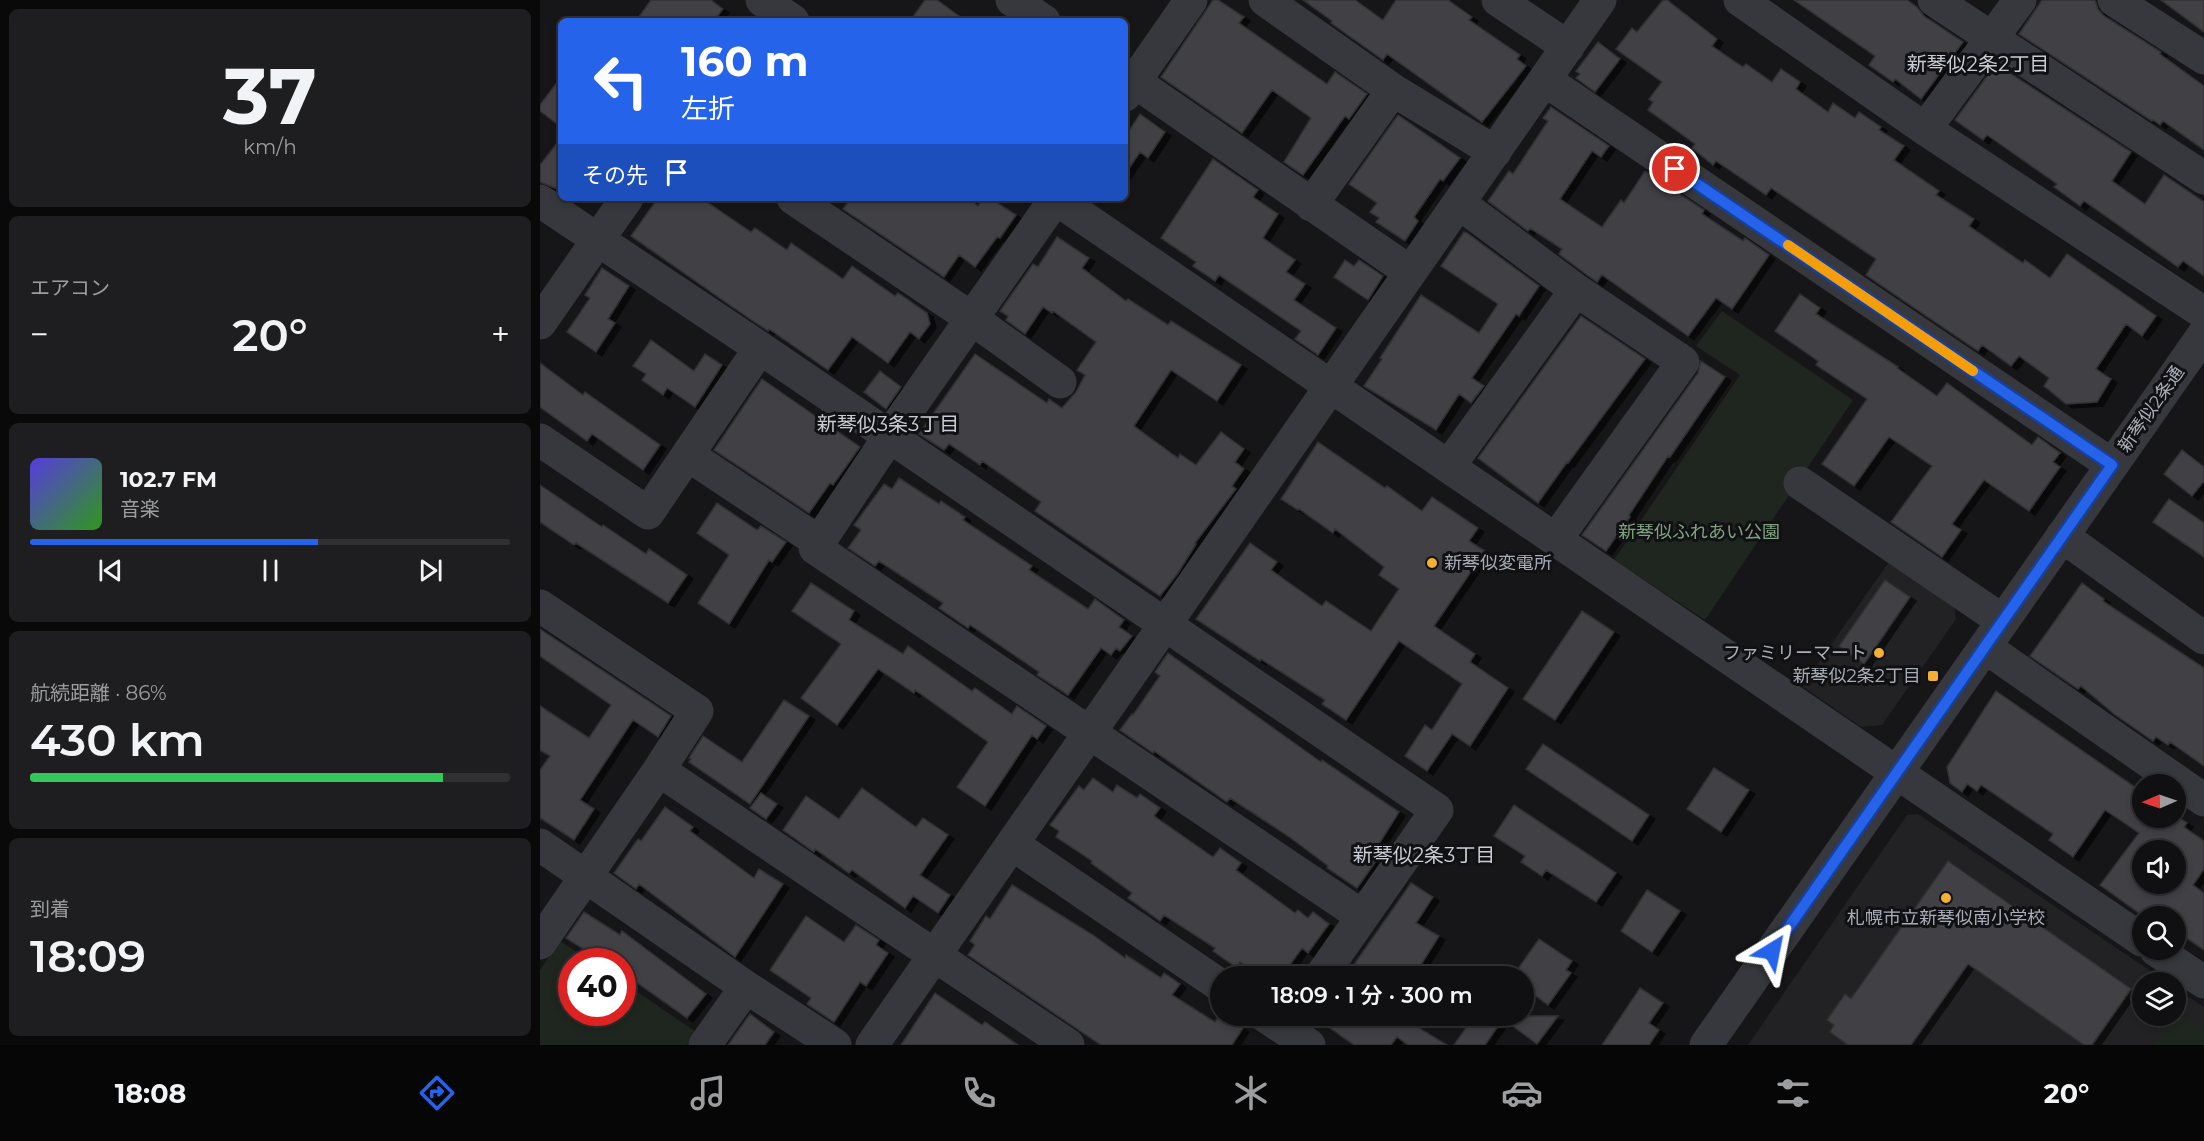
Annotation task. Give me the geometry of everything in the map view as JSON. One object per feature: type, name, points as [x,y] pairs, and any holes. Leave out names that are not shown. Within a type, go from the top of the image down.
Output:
[{"type":"street","points":[[1012,0],[1039,18]]},
{"type":"street","points":[[1191,0],[1128,84],[1410,272]]},
{"type":"street","points":[[1265,0],[1393,90],[1495,152]]},
{"type":"street","points":[[1498,0],[1568,47]]},
{"type":"street","points":[[872,1045],[1600,0]]},
{"type":"street","points":[[1740,0],[1925,129],[2204,313]]},
{"type":"street","points":[[1934,0],[2204,178]]},
{"type":"street","points":[[1925,129],[2020,0]]},
{"type":"street","points":[[2114,0],[2204,58]]},
{"type":"street","points":[[761,6],[787,18]]},
{"type":"street","points":[[1545,80],[2112,465]]},
{"type":"street","points":[[1311,206],[1393,90]]},
{"type":"street","points":[[540,201],[599,238],[1437,810],[1328,966]]},
{"type":"street","points":[[540,323],[625,201]]},
{"type":"street","points":[[797,201],[971,318],[1060,382]]},
{"type":"street","points":[[1054,201],[889,436],[815,548],[1362,916]]},
{"type":"street","points":[[1060,201],[2132,933]]},
{"type":"street","points":[[1459,203],[1576,290],[1683,362],[1556,539]]},
{"type":"street","points":[[1449,466],[1576,290]]},
{"type":"street","name":"新琴似2条通","points":[[1706,1045],[2204,334]]},
{"type":"street","points":[[540,440],[648,513],[760,348]]},
{"type":"street","points":[[688,455],[819,542]]},
{"type":"street","points":[[1800,483],[2204,800]]},
{"type":"street","points":[[2062,536],[2204,638]]},
{"type":"street","points":[[540,606],[697,711],[540,943]]},
{"type":"street","points":[[659,770],[1068,1045]]},
{"type":"street","points":[[1012,844],[1210,979]]},
{"type":"street","points":[[540,845],[746,987],[835,1045]]},
{"type":"street","points":[[2171,960],[2204,982]]},
{"type":"street","points":[[705,1045],[746,987]]},
{"type":"shaded area","name":"ファミリーマート","points":[[1889,562],[1954,605],[1956,619],[1882,725],[1861,727],[1802,686]]},
{"type":"shaded area","name":"札幌市立新琴似南小学校","points":[[1918,814],[2152,972],[2132,972],[2132,1026],[2186,1026],[2186,995],[2204,1007],[2204,1045],[1748,1045],[1907,815]]},
{"type":"green space","name":"新琴似ふれあい公園","points":[[1722,311],[1853,400],[1705,620],[1614,560],[1740,375],[1696,346]]},
{"type":"green space","points":[[560,941],[571,948],[558,948],[558,1026],[636,1026],[636,991],[696,1032],[687,1045],[540,1045],[540,970]]},
{"type":"green space","points":[[2186,1018],[2204,1030],[2204,1045],[2152,1045],[2165,1026],[2186,1026]]},
{"type":"building","points":[[651,0],[711,0],[723,9],[716,18],[638,18]]},
{"type":"building","points":[[925,0],[937,0],[962,18],[912,18]]},
{"type":"building","points":[[1213,0],[1218,0],[1244,17],[1239,23],[1327,84],[1335,72],[1367,94],[1349,119],[1345,116],[1303,175],[1284,162],[1311,118],[1272,90],[1242,133],[1161,77]]},
{"type":"building","points":[[1303,0],[1355,0],[1383,20],[1396,0],[1448,0],[1472,17],[1469,20],[1520,55],[1517,59],[1526,66],[1482,122],[1387,54],[1383,60]]},
{"type":"building","points":[[1663,0],[1667,0],[1717,39],[1712,46],[1743,67],[1746,64],[1772,82],[1781,69],[1800,82],[1796,89],[1828,112],[1833,103],[1855,118],[1859,112],[1881,127],[1879,130],[1904,146],[1894,160],[1939,191],[1936,195],[1974,219],[1969,226],[2023,263],[2025,260],[2050,278],[2067,254],[2156,316],[2142,336],[2126,324],[2096,369],[2111,379],[2097,402],[2066,404],[2044,386],[2049,378],[2019,356],[2011,366],[1982,345],[1978,351],[1866,275],[1876,259],[1771,188],[1766,195],[1716,161],[1713,165],[1692,148],[1695,144],[1648,110],[1653,102],[1649,99],[1662,82],[1616,49],[1632,28],[1637,32]]},
{"type":"building","points":[[1794,0],[1907,0],[1924,16],[1963,42],[1921,99],[1895,79],[1893,82],[1869,65],[1875,56]]},
{"type":"building","points":[[2042,0],[2095,0],[2104,16],[2161,52],[2160,54],[2204,86],[2204,150],[2163,121],[2160,125],[2152,121],[2019,34]]},
{"type":"building","points":[[2161,0],[2204,0],[2204,32]]},
{"type":"building","points":[[1598,42],[1620,59],[1595,92],[1576,78],[1580,74],[1576,71]]},
{"type":"building","points":[[1996,64],[2131,152],[2112,181],[2145,204],[2164,175],[2204,202],[2204,276],[2183,261],[2178,267],[2084,201],[2080,206],[2054,187],[2057,184],[1987,135],[1983,140],[1955,120]]},
{"type":"building","points":[[558,81],[558,125],[540,111],[540,105]]},
{"type":"building","points":[[1551,107],[1609,146],[1601,157],[1592,151],[1560,199],[1602,227],[1621,200],[1624,203],[1645,171],[1704,210],[1702,214],[1743,241],[1745,238],[1769,255],[1732,309],[1716,298],[1688,336],[1602,275],[1597,282],[1559,254],[1562,249],[1530,228],[1528,231],[1488,201],[1509,171],[1513,174],[1548,121],[1543,118]]},
{"type":"building","points":[[1140,114],[1165,132],[1148,158],[1140,152],[1128,170],[1128,132]]},
{"type":"building","points":[[1398,115],[1460,158],[1443,181],[1440,179],[1414,217],[1418,221],[1405,241],[1376,222],[1379,218],[1370,212],[1377,203],[1349,184]]},
{"type":"building","points":[[558,142],[558,184],[555,188],[540,182],[540,165]]},
{"type":"building","points":[[1213,159],[1258,190],[1253,197],[1278,214],[1263,238],[1295,260],[1286,272],[1305,284],[1294,300],[1336,328],[1318,355],[1295,339],[1301,331],[1219,275],[1215,281],[1193,266],[1196,262],[1161,238]]},
{"type":"building","points":[[656,201],[705,201],[751,232],[755,228],[787,250],[791,243],[843,279],[852,266],[895,296],[898,293],[927,313],[930,324],[919,339],[910,332],[888,363],[852,337],[828,370],[631,236]]},
{"type":"building","points":[[849,201],[971,201],[978,206],[981,201],[995,201],[1016,215],[975,267],[959,255],[944,277],[843,209]]},
{"type":"building","points":[[1464,232],[1539,286],[1519,316],[1516,314],[1472,378],[1484,386],[1471,403],[1459,394],[1436,430],[1364,386],[1421,295],[1479,333],[1498,304],[1441,266]]},
{"type":"building","points":[[1057,237],[1089,258],[1082,268],[1126,301],[1128,299],[1168,325],[1171,321],[1241,365],[1217,401],[1171,370],[1134,426],[1178,458],[1180,454],[1196,465],[1221,432],[1244,449],[1235,462],[1244,469],[1232,486],[1236,489],[1195,543],[1178,573],[1160,596],[1035,511],[1041,502],[982,461],[980,465],[949,444],[944,450],[919,434],[975,354],[1047,403],[1049,399],[1062,408],[1076,392],[1085,375],[1077,370],[1096,342],[1053,311],[1052,313],[1043,307],[1025,334],[1006,320],[1008,316],[1000,311],[1033,264],[1038,267]]},
{"type":"building","points":[[1345,260],[1354,266],[1359,260],[1383,276],[1368,300],[1334,277]]},
{"type":"building","points":[[602,268],[629,286],[608,319],[615,323],[596,352],[567,332],[590,298],[585,295]]},
{"type":"building","points":[[1800,294],[1820,308],[1816,314],[1898,367],[1937,396],[1947,383],[2032,445],[2038,437],[2060,453],[2053,462],[2060,467],[2029,511],[1984,480],[1952,524],[1961,530],[1942,557],[1891,522],[1932,466],[1889,437],[1854,486],[1822,464],[1867,399],[1816,365],[1818,361],[1775,331]]},
{"type":"building","points":[[1581,316],[1645,359],[1538,503],[1478,458]]},
{"type":"building","points":[[651,340],[694,371],[705,354],[722,365],[695,407],[667,388],[663,395],[642,380],[646,374],[633,366]]},
{"type":"building","points":[[1701,361],[1725,377],[1670,457],[1668,456],[1606,551],[1582,535],[1698,373]]},
{"type":"building","points":[[540,363],[583,395],[585,392],[660,445],[643,470],[592,434],[587,441],[540,407]]},
{"type":"building","points":[[880,371],[901,387],[886,409],[864,392]]},
{"type":"building","points":[[762,379],[860,447],[833,485],[830,483],[809,513],[714,450]]},
{"type":"building","points":[[1318,442],[1422,511],[1432,497],[1478,528],[1469,541],[1485,551],[1434,626],[1475,654],[1470,662],[1508,688],[1470,746],[1452,734],[1427,771],[1405,756],[1425,725],[1432,730],[1462,684],[1399,641],[1346,720],[1322,704],[1325,700],[1196,619],[1250,543],[1277,562],[1271,570],[1322,606],[1326,601],[1371,631],[1399,589],[1379,575],[1384,567],[1335,529],[1333,533],[1281,499]]},
{"type":"building","points":[[2182,450],[2204,467],[2204,481],[2192,496],[2164,474]]},
{"type":"building","points":[[899,478],[939,504],[941,501],[965,517],[963,520],[1032,566],[1029,570],[1088,609],[1095,599],[1124,620],[1119,627],[1132,636],[1120,651],[1116,648],[1111,655],[1101,648],[1068,695],[1037,675],[1039,672],[970,625],[968,628],[939,608],[943,603],[879,561],[875,566],[848,548],[861,530],[854,525],[884,484],[892,489]]},
{"type":"building","points":[[540,485],[646,554],[649,549],[687,575],[668,603],[540,522]]},
{"type":"building","points":[[2169,499],[2204,523],[2204,557],[2153,522]]},
{"type":"building","points":[[717,503],[757,530],[761,526],[786,542],[772,562],[769,560],[729,624],[698,603],[729,555],[697,533]]},
{"type":"building","points":[[1885,580],[1910,597],[1864,664],[1839,646]]},
{"type":"building","points":[[811,583],[854,611],[849,620],[903,654],[908,646],[972,691],[975,688],[1012,714],[1017,706],[1046,726],[1037,739],[1032,735],[985,806],[957,787],[988,742],[915,690],[914,693],[878,669],[837,725],[801,698],[841,644],[792,611]]},
{"type":"building","points":[[2082,583],[2104,599],[2103,601],[2204,668],[2204,766],[2170,742],[2168,745],[2156,737],[2153,741],[2114,714],[2081,686],[2078,689],[2030,656]]},
{"type":"building","points":[[1582,611],[1614,632],[1555,720],[1523,699]]},
{"type":"building","points":[[540,629],[671,716],[658,737],[633,720],[580,800],[594,809],[574,840],[540,818],[540,770],[550,756],[540,750],[540,706],[589,738],[611,705],[540,656]]},
{"type":"building","points":[[1168,653],[1321,762],[1322,760],[1399,812],[1370,858],[1376,861],[1357,888],[1327,868],[1328,866],[1288,836],[1230,798],[1227,802],[1120,730],[1160,676],[1155,672]]},
{"type":"building","points":[[1996,691],[2132,785],[2132,828],[2185,828],[2204,841],[2204,869],[2193,885],[2204,893],[2204,950],[2186,938],[2186,906],[2132,906],[2132,908],[2100,885],[2132,842],[2132,894],[2186,894],[2186,840],[2134,840],[2139,833],[2105,810],[2073,857],[2049,840],[2053,834],[1981,785],[1977,791],[1967,784],[1962,792],[1950,783],[1947,767]]},
{"type":"building","points":[[784,700],[809,716],[750,804],[689,762],[691,759],[689,758],[703,736],[742,762]]},
{"type":"building","points":[[1543,744],[1649,815],[1632,841],[1526,769]]},
{"type":"building","points":[[1714,768],[1749,790],[1721,832],[1687,809]]},
{"type":"building","points":[[1093,778],[1113,792],[1117,785],[1137,798],[1140,794],[1160,808],[1154,816],[1213,857],[1220,848],[1241,863],[1236,870],[1295,913],[1298,910],[1308,918],[1313,912],[1329,924],[1308,953],[1302,948],[1289,966],[1246,966],[1240,962],[1238,966],[1234,966],[1213,951],[1215,948],[1164,915],[1160,921],[1128,898],[1132,893],[1091,863],[1092,861],[1056,837],[1059,831],[1050,825],[1079,786],[1084,790]]},
{"type":"building","points":[[862,788],[916,827],[923,818],[948,835],[920,875],[950,895],[938,913],[913,896],[905,908],[852,870],[849,873],[783,830],[806,796],[839,819]]},
{"type":"building","points":[[761,793],[777,804],[766,819],[750,808]]},
{"type":"building","points":[[1514,805],[1616,873],[1596,902],[1546,870],[1542,876],[1521,862],[1525,856],[1494,836]]},
{"type":"building","points":[[665,807],[693,827],[690,831],[754,878],[759,869],[783,884],[735,957],[639,884],[636,889],[614,873]]},
{"type":"building","points":[[1948,861],[2131,989],[2092,1045],[2084,1045],[1968,964],[1911,1045],[1848,1045],[1830,1032],[1834,1025],[1827,1020],[1845,994],[1851,999]]},
{"type":"building","points":[[1411,883],[1433,897],[1416,923],[1439,936],[1420,966],[1353,966]]},
{"type":"building","points":[[1012,885],[1093,935],[1125,958],[1126,955],[1161,978],[1164,973],[1180,984],[1172,995],[1210,1019],[1210,1026],[1243,1028],[1232,1045],[1101,1045],[968,955],[975,945],[970,941],[986,916],[990,919]]},
{"type":"building","points":[[1647,890],[1680,911],[1652,952],[1621,931]]},
{"type":"building","points":[[584,912],[620,935],[622,931],[706,994],[687,1018],[636,982],[636,948],[582,948],[566,938]]},
{"type":"building","points":[[806,916],[844,942],[856,925],[879,940],[876,945],[888,953],[866,986],[860,982],[834,1022],[807,1004],[811,998],[770,970]]},
{"type":"building","points":[[1539,939],[1572,961],[1566,970],[1571,973],[1548,1005],[1534,994],[1534,966],[1520,966]]},
{"type":"building","points":[[1640,988],[1663,1003],[1649,1023],[1659,1030],[1649,1045],[1602,1045]]},
{"type":"building","points":[[935,993],[982,1025],[985,1022],[1018,1045],[901,1045]]},
{"type":"building","points":[[750,1014],[774,1032],[765,1045],[728,1045]]},
{"type":"building","points":[[1534,1016],[1558,1016],[1537,1044],[1513,1026],[1534,1026]]},
{"type":"building","points":[[1327,1026],[1416,1026],[1447,1045],[1408,1045],[1397,1037],[1391,1045],[1354,1045]]},
{"type":"building","points":[[1467,1026],[1498,1026],[1485,1045],[1454,1045]]},
{"type":"slow traffic","points":[[1788,245],[1973,371]]},
{"type":"place","name":"新琴似変電所","points":[[1432,563]]},
{"type":"place","name":"ファミリーマート","points":[[1879,653]]},
{"type":"place","name":"新琴似2条2丁目","points":[[1933,676]]},
{"type":"place","name":"札幌市立新琴似南小学校","points":[[1946,898]]},
{"type":"district","name":"新琴似2条2丁目","points":[[1978,64]]},
{"type":"district","name":"新琴似3条3丁目","points":[[888,424]]},
{"type":"district","name":"新琴似2条3丁目","points":[[1424,855]]},
{"type":"route","points":[[1675,169],[2112,465],[1772,951]]}]
